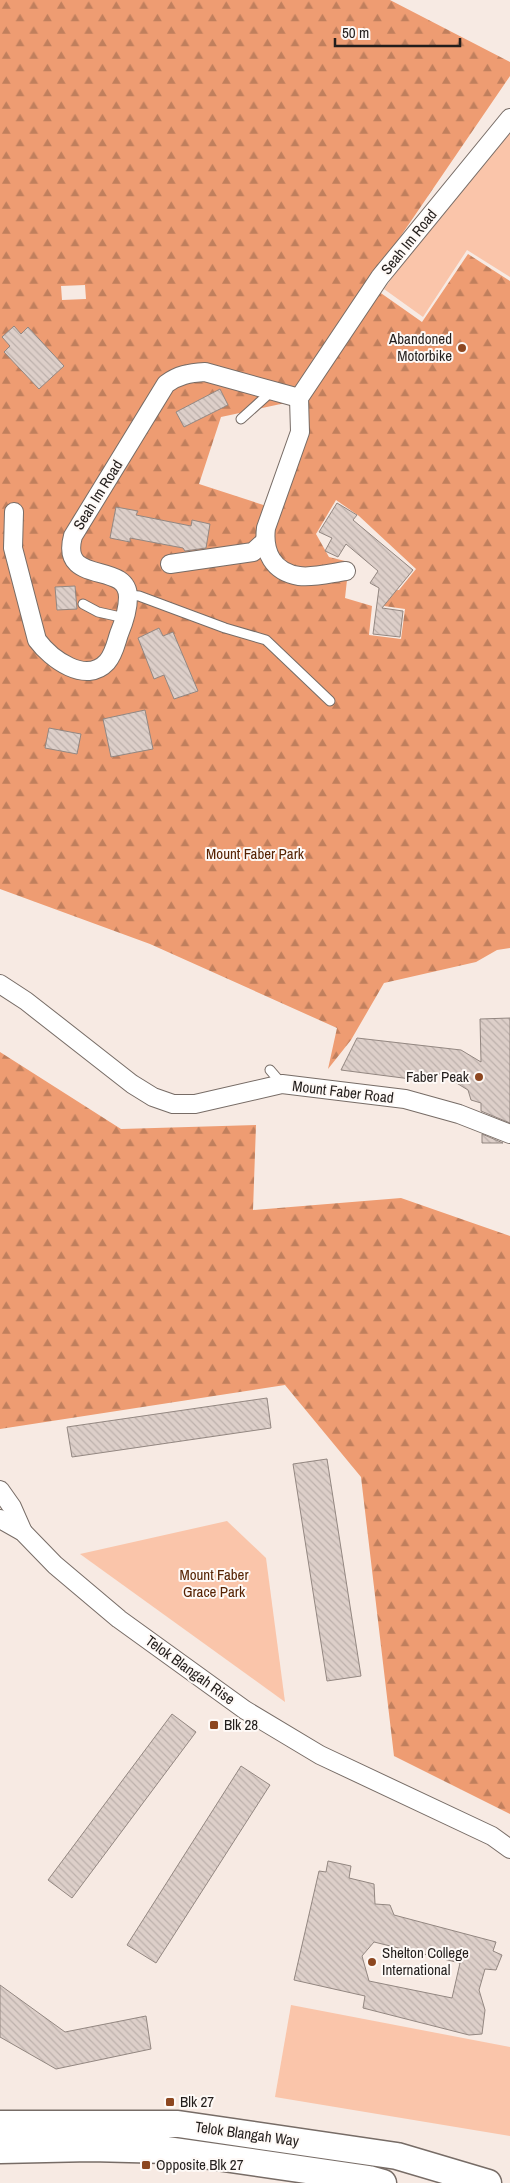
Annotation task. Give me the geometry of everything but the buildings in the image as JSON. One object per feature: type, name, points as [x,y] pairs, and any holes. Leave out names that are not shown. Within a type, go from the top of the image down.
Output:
[{"type":"main road","name":"Telok Blangah Way","points":[[0,2124],[178,2124],[397,2156],[488,2183]]},
{"type":"main road","name":"Telok Blangah Way","points":[[0,2150],[91,2148],[168,2150],[369,2179],[383,2183]]},
{"type":"street","name":"Seah Im Road","points":[[128,595],[126,587],[113,576],[84,570],[78,565],[70,544],[73,536],[166,384],[175,377],[189,373],[205,372],[299,398],[380,277],[510,118]]},
{"type":"street","points":[[299,398],[300,432],[266,528],[264,542],[274,563],[285,572],[300,576],[346,571]]},
{"type":"street","points":[[14,512],[6,553],[38,640],[46,652],[59,662],[82,670],[100,668],[107,662],[112,655],[125,618],[128,595]]},
{"type":"street","points":[[170,564],[253,552],[264,542]]},
{"type":"street","name":"Mount Faber Road","points":[[0,984],[153,1097],[173,1104],[195,1104],[282,1084],[405,1099],[459,1114],[510,1134]]},
{"type":"street","name":"Telok Blangah Rise","points":[[0,1490],[12,1507],[23,1532]]},
{"type":"street","name":"Telok Blangah Rise","points":[[0,1519],[23,1532],[55,1565],[120,1619],[245,1710],[320,1755],[492,1836],[510,1849]]},
{"type":"lane","points":[[241,419],[272,391]]},
{"type":"lane","points":[[128,595],[139,596],[225,628],[266,640],[330,701]]},
{"type":"lane","points":[[83,604],[98,612],[125,618]]},
{"type":"lane","points":[[270,1070],[282,1084]]},
{"type":"green space","name":"Mount Faber Park","points":[[0,0],[390,0],[510,62],[510,76],[368,284],[422,322],[468,254],[510,281],[510,948],[497,950],[476,962],[384,983],[351,1040],[328,1069],[337,1028],[150,944],[0,889]],"holes":[[[85,285],[86,299],[62,300],[61,286]],[[304,399],[308,436],[282,511],[199,484],[221,417]],[[336,500],[359,516],[416,569],[399,590],[381,591],[377,605],[405,609],[401,639],[369,635],[372,606],[345,598],[349,562],[329,557],[316,534]]]},
{"type":"green space","points":[[510,114],[510,277],[467,250],[423,317],[384,289]]},
{"type":"green space","points":[[0,1052],[121,1129],[256,1125],[253,1210],[401,1198],[510,1236],[510,1814],[394,1756],[361,1477],[285,1385],[0,1429]]},
{"type":"green space","name":"Mount Faber Grace Park","points":[[227,1521],[266,1558],[285,1702],[80,1554]]},
{"type":"green space","points":[[291,2005],[510,2047],[510,2136],[275,2097]]},
{"type":"place","name":"Abandoned Motorbike","points":[[462,348]]},
{"type":"place","name":"Faber Peak","points":[[479,1077]]},
{"type":"place","name":"Blk 28","points":[[214,1725]]},
{"type":"place","name":"Shelton College International","points":[[372,1962]]},
{"type":"place","name":"Blk 27","points":[[170,2102]]},
{"type":"place","name":"Opposite Blk 27","points":[[146,2165]]}]
